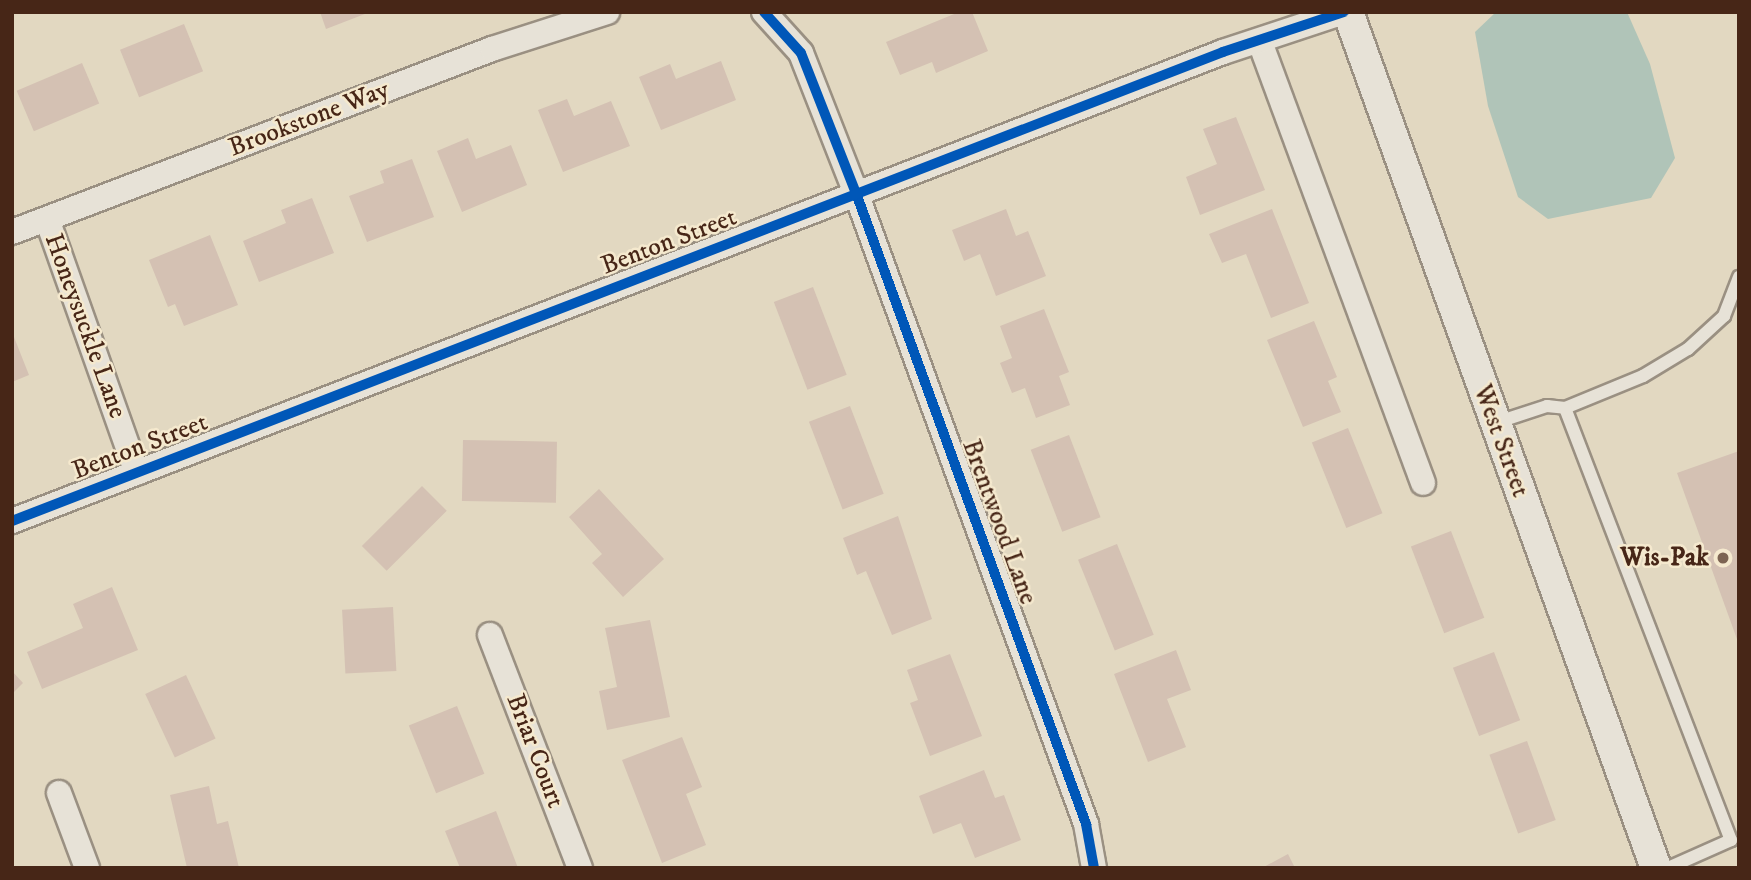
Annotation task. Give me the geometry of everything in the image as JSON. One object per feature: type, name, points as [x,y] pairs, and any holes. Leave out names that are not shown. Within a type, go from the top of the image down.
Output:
[{"type":"street","name":"Brookstone Way","points":[[12,232],[492,49],[607,12]]},
{"type":"street","points":[[764,12],[801,53],[856,193]]},
{"type":"street","name":"Benton Street","points":[[12,521],[1223,52],[1346,12]]},
{"type":"street","name":"West Street","points":[[1346,12],[1656,868]]},
{"type":"street","points":[[1260,42],[1423,483]]},
{"type":"street","name":"Brentwood Lane","points":[[856,193],[1086,824],[1094,868]]},
{"type":"street","name":"Honeysuckle Lane","points":[[47,219],[137,473]]},
{"type":"street","name":"Briar Court","points":[[490,635],[580,868]]},
{"type":"street","points":[[59,793],[87,868]]},
{"type":"lane","points":[[1494,423],[1546,406],[1565,408],[1643,376],[1688,349],[1724,316],[1739,277]]},
{"type":"lane","points":[[1565,408],[1735,839],[1668,868]]},
{"type":"shaded area","points":[[1496,12],[1627,12],[1650,64],[1675,158],[1651,198],[1548,219],[1518,197],[1488,106],[1475,32]]},
{"type":"building","points":[[320,12],[370,12],[326,29]]},
{"type":"building","points":[[959,12],[972,12],[988,51],[936,73],[932,62],[900,75],[886,42]]},
{"type":"building","points":[[184,24],[203,71],[139,97],[120,50]]},
{"type":"building","points":[[721,61],[736,100],[661,130],[639,77],[670,64],[676,79]]},
{"type":"building","points":[[82,63],[99,104],[34,131],[17,91]]},
{"type":"building","points":[[567,99],[574,116],[611,101],[630,146],[563,172],[538,110]]},
{"type":"building","points":[[1236,117],[1265,190],[1200,215],[1186,177],[1217,164],[1203,129]]},
{"type":"building","points":[[468,138],[476,159],[511,145],[527,185],[462,212],[437,151]]},
{"type":"building","points":[[412,159],[434,217],[367,242],[349,196],[384,183],[380,171]]},
{"type":"building","points":[[312,198],[334,253],[259,282],[243,241],[286,223],[281,210]]},
{"type":"building","points":[[1006,209],[1016,236],[1028,231],[1046,276],[996,296],[980,254],[964,261],[952,230]]},
{"type":"building","points":[[1272,209],[1309,303],[1271,318],[1246,254],[1222,263],[1209,234]]},
{"type":"building","points":[[210,235],[238,305],[184,326],[175,304],[168,307],[149,260]]},
{"type":"building","points":[[813,287],[847,375],[807,390],[774,302]]},
{"type":"building","points":[[1044,309],[1069,372],[1059,376],[1070,405],[1036,418],[1025,388],[1012,393],[1000,363],[1012,358],[1000,326]]},
{"type":"building","points":[[1314,321],[1337,377],[1328,381],[1341,412],[1303,427],[1267,340]]},
{"type":"building","points":[[12,332],[29,375],[12,382]]},
{"type":"building","points":[[850,406],[884,494],[843,510],[809,422]]},
{"type":"building","points":[[1348,428],[1382,513],[1346,528],[1312,443]]},
{"type":"building","points":[[1069,435],[1101,517],[1062,532],[1031,450]]},
{"type":"building","points":[[463,440],[557,442],[556,503],[462,501]]},
{"type":"building","name":"Wis-Pak","points":[[1739,451],[1739,642],[1738,642],[1677,473]]},
{"type":"building","points":[[422,486],[447,511],[387,571],[362,546]]},
{"type":"building","points":[[599,489],[664,559],[623,597],[592,563],[602,554],[569,517]]},
{"type":"building","points":[[898,516],[932,619],[892,635],[866,571],[857,575],[843,538]]},
{"type":"building","points":[[1451,531],[1484,618],[1444,633],[1411,546]]},
{"type":"building","points":[[1117,544],[1154,635],[1115,651],[1078,560]]},
{"type":"building","points":[[112,587],[138,650],[42,689],[27,652],[83,628],[73,604]]},
{"type":"building","points":[[393,607],[396,671],[345,674],[342,610]]},
{"type":"building","points":[[650,620],[670,717],[607,730],[599,691],[617,687],[605,628]]},
{"type":"building","points":[[1176,650],[1191,690],[1167,699],[1186,747],[1148,762],[1114,674]]},
{"type":"building","points":[[1494,652],[1520,720],[1479,736],[1453,668]]},
{"type":"building","points":[[950,654],[982,736],[930,756],[910,703],[918,700],[907,670]]},
{"type":"building","points":[[12,671],[23,683],[12,694]]},
{"type":"building","points":[[186,675],[216,738],[175,757],[145,694]]},
{"type":"building","points":[[457,706],[484,774],[436,793],[409,725]]},
{"type":"building","points":[[682,737],[702,787],[686,794],[706,845],[662,863],[622,760]]},
{"type":"building","points":[[1527,741],[1556,820],[1518,834],[1489,755]]},
{"type":"building","points":[[984,770],[995,798],[1004,795],[1021,840],[975,858],[961,823],[933,834],[919,796]]},
{"type":"building","points":[[209,786],[217,824],[228,821],[239,868],[187,868],[170,795]]},
{"type":"building","points":[[496,811],[518,868],[460,868],[445,831]]},
{"type":"building","points":[[1288,854],[1295,868],[1262,868]]},
{"type":"cycle path","points":[[764,12],[801,53],[856,193],[1086,824],[1094,868]]},
{"type":"cycle path","points":[[12,521],[1223,52],[1344,12]]},
{"type":"place","name":"Wis-Pak","points":[[1723,558]]}]
